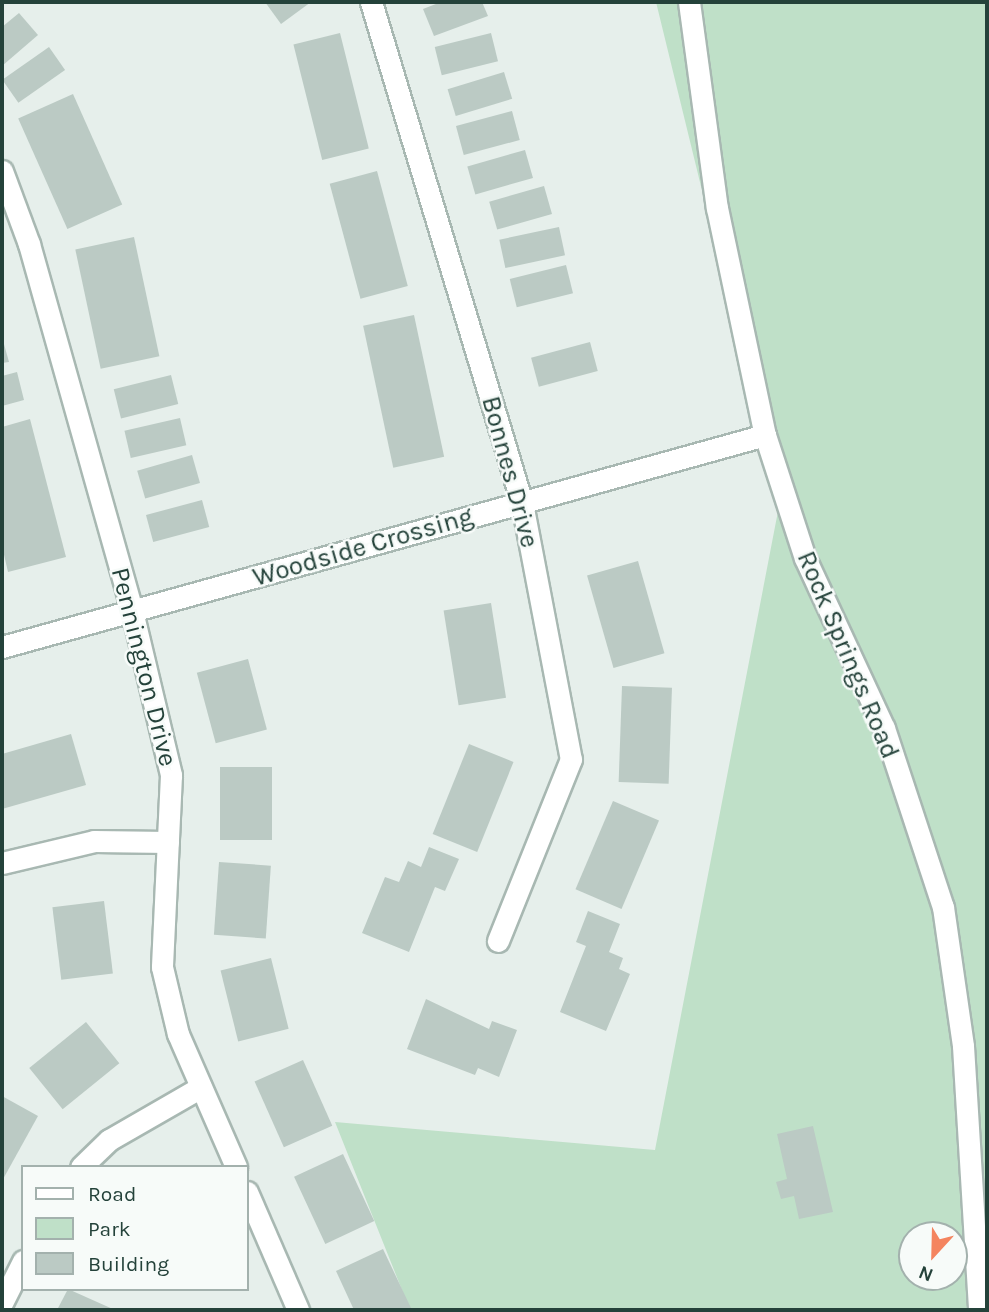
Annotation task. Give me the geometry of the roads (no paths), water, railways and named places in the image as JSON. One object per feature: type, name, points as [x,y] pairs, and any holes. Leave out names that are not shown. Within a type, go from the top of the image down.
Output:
[{"type":"street","name":"Bonnes Drive","points":[[371,2],[522,503],[571,759],[498,941]]},
{"type":"street","name":"Rock Springs Road","points":[[689,2],[717,208],[765,435],[805,558],[884,728],[943,906],[963,1046],[979,1310]]},
{"type":"street","name":"Pennington Drive","points":[[2,171],[29,244],[132,611],[171,775],[162,967],[178,1034],[235,1165]]},
{"type":"street","name":"Woodside Crossing","points":[[2,647],[765,435]]},
{"type":"street","points":[[2,863],[94,841],[168,842]]},
{"type":"street","points":[[83,1165],[109,1140],[201,1087]]},
{"type":"street","points":[[248,1194],[298,1310]]},
{"type":"street","points":[[2,1303],[21,1265]]}]
